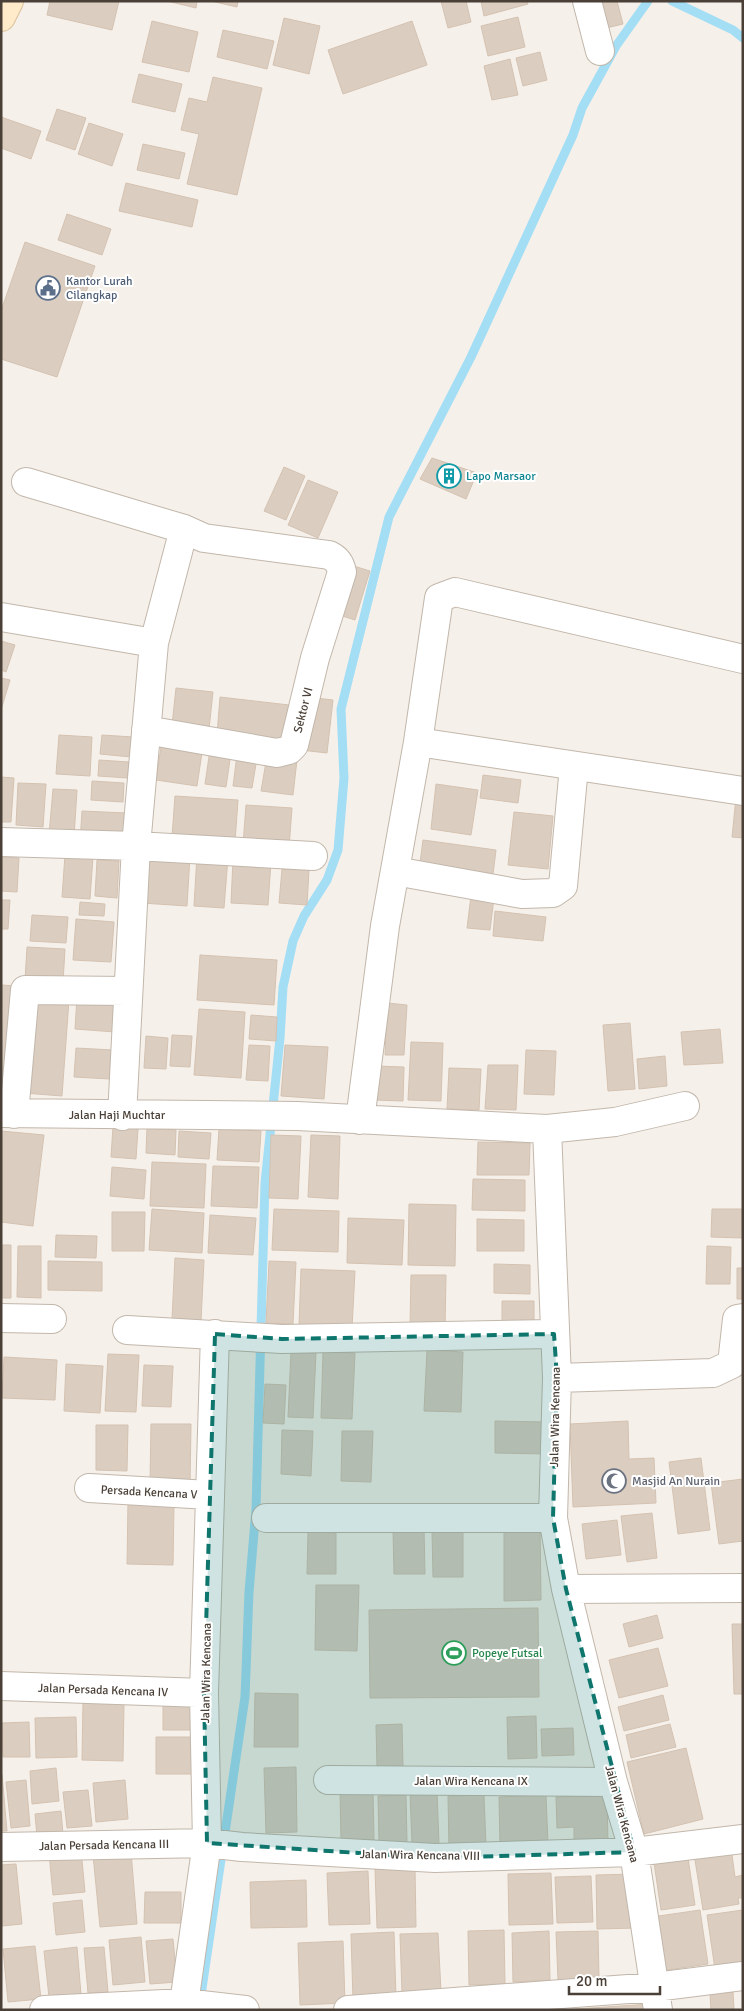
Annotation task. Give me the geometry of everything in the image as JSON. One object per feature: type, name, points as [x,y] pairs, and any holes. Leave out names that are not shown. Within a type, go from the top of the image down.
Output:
[{"type":"street","points":[[1,16],[9,1]]},
{"type":"street","points":[[587,1],[600,51]]},
{"type":"street","points":[[26,482],[184,529],[154,643],[136,846],[122,1116]]},
{"type":"street","name":"Sektor VI","points":[[146,730],[277,753],[289,750],[294,745],[316,658],[342,572],[336,558],[329,555],[204,538],[184,529]]},
{"type":"street","points":[[685,1106],[615,1122],[547,1129],[360,1120],[385,926],[418,742],[439,598],[455,592],[743,659]]},
{"type":"street","points":[[1,617],[154,643]]},
{"type":"street","points":[[418,742],[743,791]]},
{"type":"street","points":[[395,871],[522,894],[554,893],[563,886],[574,766]]},
{"type":"street","points":[[1,842],[136,846],[314,856]]},
{"type":"street","points":[[8,1113],[26,990],[128,991]]},
{"type":"street","name":"Jalan Haji Muchtar","points":[[8,1113],[122,1116],[297,1116],[360,1120]]},
{"type":"street","name":"Jalan Wira Kencana","points":[[547,1129],[557,1378],[553,1518],[566,1589],[613,1782],[634,1852],[656,1999]]},
{"type":"street","points":[[1,1318],[52,1319]]},
{"type":"street","points":[[557,1378],[713,1372],[732,1364],[737,1319],[743,1318]]},
{"type":"street","points":[[127,1330],[269,1338],[554,1334]]},
{"type":"street","name":"Jalan Wira Kencana","points":[[186,2005],[222,1845],[204,1693],[215,1334]]},
{"type":"street","name":"Persada Kencana V","points":[[88,1488],[209,1495]]},
{"type":"street","points":[[266,1518],[553,1518]]},
{"type":"street","points":[[566,1589],[743,1588]]},
{"type":"street","name":"Jalan Persada Kencana IV","points":[[1,1686],[204,1693]]},
{"type":"street","name":"Jalan Wira Kencana IX","points":[[328,1780],[613,1782]]},
{"type":"street","name":"Jalan Wira Kencana VIII","points":[[222,1845],[435,1858],[634,1852],[743,1838]]},
{"type":"street","name":"Jalan Persada Kencana III","points":[[1,1847],[222,1845]]},
{"type":"street","points":[[348,2010],[656,1999],[743,1976]]},
{"type":"street","points":[[44,2010],[186,2005],[234,2009]]},
{"type":"highlighted area","points":[[215,1334],[282,1339],[554,1334],[557,1378],[553,1518],[566,1589],[634,1852],[435,1858],[207,1843],[204,1693]]},
{"type":"building","points":[[50,1],[119,1],[112,30],[47,15]]},
{"type":"building","points":[[167,1],[197,1],[196,8]]},
{"type":"building","points":[[211,1],[238,1],[237,7]]},
{"type":"building","points":[[441,1],[466,1],[471,22],[448,28]]},
{"type":"building","points":[[481,1],[527,1],[528,4],[484,16]]},
{"type":"building","points":[[599,1],[617,1],[623,24],[598,30]]},
{"type":"building","points":[[518,17],[525,47],[488,56],[481,26]]},
{"type":"building","points":[[284,18],[320,26],[309,74],[273,65]]},
{"type":"building","points":[[152,21],[198,32],[189,72],[142,62]]},
{"type":"building","points":[[412,21],[427,65],[343,94],[328,50]]},
{"type":"building","points":[[223,30],[274,41],[267,69],[217,57]]},
{"type":"building","points":[[540,52],[547,80],[523,86],[516,58]]},
{"type":"building","points":[[510,59],[518,95],[492,100],[484,66]]},
{"type":"building","points":[[139,74],[182,84],[175,112],[132,102]]},
{"type":"building","points":[[213,77],[262,88],[237,195],[187,184],[199,134],[181,130],[189,98],[207,102]]},
{"type":"building","points":[[57,109],[86,118],[75,150],[46,140]]},
{"type":"building","points":[[1,117],[41,131],[31,159],[1,148]]},
{"type":"building","points":[[89,123],[123,134],[112,166],[78,154]]},
{"type":"building","points":[[143,144],[185,153],[179,179],[137,170]]},
{"type":"building","points":[[126,183],[198,200],[192,227],[119,211]]},
{"type":"building","points":[[67,214],[111,229],[102,255],[58,240]]},
{"type":"building","name":"Kantor Lurah Cilangkap","points":[[25,242],[95,266],[57,377],[1,359],[1,311]]},
{"type":"building","name":"Lapo Marsaor","points":[[432,458],[477,473],[466,499],[420,479]]},
{"type":"building","points":[[284,467],[305,476],[286,520],[264,511]]},
{"type":"building","points":[[308,480],[338,492],[318,538],[288,525]]},
{"type":"building","points":[[347,564],[370,571],[355,620],[330,612]]},
{"type":"building","points":[[1,641],[15,645],[6,672],[1,670]]},
{"type":"building","points":[[1,678],[10,680],[1,710]]},
{"type":"building","points":[[176,688],[213,692],[209,729],[172,725]]},
{"type":"building","points":[[220,697],[289,705],[285,742],[217,735]]},
{"type":"building","points":[[307,697],[333,700],[327,753],[301,750]]},
{"type":"building","points":[[59,735],[92,737],[90,776],[56,774]]},
{"type":"building","points":[[102,735],[133,737],[131,757],[100,754]]},
{"type":"building","points":[[162,741],[203,746],[197,786],[156,780]]},
{"type":"building","points":[[210,750],[231,753],[226,787],[205,784]]},
{"type":"building","points":[[237,755],[257,758],[252,788],[233,786]]},
{"type":"building","points":[[267,756],[297,760],[293,795],[261,791]]},
{"type":"building","points":[[99,760],[129,762],[128,778],[98,776]]},
{"type":"building","points":[[483,775],[521,780],[518,803],[480,798]]},
{"type":"building","points":[[1,777],[14,778],[11,822],[1,822]]},
{"type":"building","points":[[92,781],[124,783],[123,802],[91,800]]},
{"type":"building","points":[[18,783],[46,784],[43,827],[16,825]]},
{"type":"building","points":[[436,784],[478,790],[471,835],[431,829]]},
{"type":"building","points":[[53,789],[77,790],[74,837],[49,835]]},
{"type":"building","points":[[175,796],[238,800],[235,842],[172,837]]},
{"type":"building","points":[[736,798],[743,799],[743,838],[732,837]]},
{"type":"building","points":[[246,805],[292,808],[289,848],[243,845]]},
{"type":"building","points":[[82,811],[126,813],[124,845],[80,842]]},
{"type":"building","points":[[514,812],[553,816],[548,869],[508,865]]},
{"type":"building","points":[[423,840],[496,850],[493,874],[420,863]]},
{"type":"building","points":[[145,853],[190,856],[187,906],[142,903]]},
{"type":"building","points":[[65,855],[93,857],[90,899],[62,897]]},
{"type":"building","points":[[197,855],[228,857],[224,908],[194,906]]},
{"type":"building","points":[[1,857],[19,858],[17,892],[1,891]]},
{"type":"building","points":[[97,860],[119,861],[117,898],[95,896]]},
{"type":"building","points":[[233,860],[271,862],[268,905],[231,903]]},
{"type":"building","points":[[282,869],[309,870],[307,905],[279,903]]},
{"type":"building","points":[[471,896],[494,898],[490,930],[467,928]]},
{"type":"building","points":[[1,900],[10,900],[8,929],[1,929]]},
{"type":"building","points":[[80,902],[105,904],[104,916],[79,915]]},
{"type":"building","points":[[495,911],[546,917],[543,941],[493,936]]},
{"type":"building","points":[[32,915],[68,917],[66,943],[30,941]]},
{"type":"building","points":[[76,919],[114,922],[111,962],[73,960]]},
{"type":"building","points":[[27,947],[65,949],[63,982],[25,980]]},
{"type":"building","points":[[200,955],[277,960],[274,1005],[197,1000]]},
{"type":"building","points":[[1,985],[18,986],[11,1094],[1,1093]]},
{"type":"building","points":[[30,997],[69,1000],[62,1096],[24,1093]]},
{"type":"building","points":[[77,998],[117,1001],[115,1032],[75,1029]]},
{"type":"building","points":[[387,1003],[407,1005],[404,1055],[385,1055]]},
{"type":"building","points":[[199,1009],[245,1012],[241,1078],[194,1075]]},
{"type":"building","points":[[251,1015],[277,1017],[276,1041],[249,1039]]},
{"type":"building","points":[[630,1023],[635,1089],[608,1091],[603,1025]]},
{"type":"building","points":[[720,1029],[723,1063],[684,1065],[681,1032]]},
{"type":"building","points":[[172,1035],[192,1036],[190,1067],[170,1066]]},
{"type":"building","points":[[146,1036],[168,1038],[166,1069],[144,1068]]},
{"type":"building","points":[[411,1042],[443,1043],[441,1101],[408,1100]]},
{"type":"building","points":[[249,1045],[270,1046],[268,1081],[246,1080]]},
{"type":"building","points":[[285,1045],[328,1047],[324,1099],[281,1096]]},
{"type":"building","points":[[76,1048],[113,1050],[110,1079],[74,1077]]},
{"type":"building","points":[[526,1050],[556,1051],[554,1095],[524,1094]]},
{"type":"building","points":[[665,1056],[667,1086],[639,1089],[637,1059]]},
{"type":"building","points":[[488,1065],[518,1065],[516,1110],[485,1109]]},
{"type":"building","points":[[375,1066],[404,1067],[403,1101],[374,1100]]},
{"type":"building","points":[[449,1068],[481,1069],[479,1110],[447,1109]]},
{"type":"building","points":[[113,1127],[138,1129],[136,1159],[111,1157]]},
{"type":"building","points":[[147,1128],[176,1130],[175,1155],[146,1153]]},
{"type":"building","points":[[219,1129],[261,1131],[259,1162],[217,1160]]},
{"type":"building","points":[[1,1131],[44,1135],[33,1226],[1,1222]]},
{"type":"building","points":[[179,1131],[211,1133],[209,1159],[178,1157]]},
{"type":"building","points":[[271,1135],[301,1136],[298,1199],[269,1198]]},
{"type":"building","points":[[311,1135],[340,1136],[338,1199],[308,1197]]},
{"type":"building","points":[[478,1142],[530,1143],[529,1175],[477,1175]]},
{"type":"building","points":[[152,1162],[206,1164],[204,1208],[150,1206]]},
{"type":"building","points":[[213,1166],[259,1167],[257,1208],[211,1206]]},
{"type":"building","points":[[112,1167],[146,1170],[144,1199],[110,1196]]},
{"type":"building","points":[[473,1179],[525,1180],[525,1211],[472,1210]]},
{"type":"building","points":[[409,1204],[456,1205],[455,1266],[408,1265]]},
{"type":"building","points":[[152,1209],[204,1213],[202,1253],[149,1250]]},
{"type":"building","points":[[274,1209],[339,1211],[338,1252],[272,1250]]},
{"type":"building","points":[[712,1209],[743,1209],[743,1238],[711,1237]]},
{"type":"building","points":[[112,1212],[145,1212],[144,1251],[112,1251]]},
{"type":"building","points":[[210,1215],[256,1218],[253,1255],[208,1253]]},
{"type":"building","points":[[348,1218],[404,1220],[402,1265],[347,1263]]},
{"type":"building","points":[[477,1219],[524,1220],[524,1251],[477,1251]]},
{"type":"building","points":[[56,1235],[97,1236],[96,1258],[55,1257]]},
{"type":"building","points":[[1,1245],[11,1245],[11,1298],[1,1298]]},
{"type":"building","points":[[18,1246],[41,1246],[41,1298],[17,1297]]},
{"type":"building","points":[[707,1246],[731,1247],[730,1284],[706,1284]]},
{"type":"building","points":[[175,1258],[204,1260],[201,1321],[172,1319]]},
{"type":"building","points":[[48,1261],[102,1262],[102,1291],[48,1290]]},
{"type":"building","points":[[269,1261],[296,1262],[293,1324],[266,1323]]},
{"type":"building","points":[[494,1264],[530,1265],[530,1294],[494,1293]]},
{"type":"building","points":[[737,1268],[743,1268],[743,1299],[737,1299]]},
{"type":"building","points":[[301,1269],[355,1271],[352,1328],[299,1326]]},
{"type":"building","points":[[411,1275],[446,1275],[445,1328],[410,1327]]},
{"type":"building","points":[[502,1301],[534,1301],[534,1334],[502,1333]]},
{"type":"building","points":[[427,1350],[463,1352],[461,1412],[424,1411]]},
{"type":"building","points":[[291,1352],[316,1353],[313,1418],[288,1417]]},
{"type":"building","points":[[323,1352],[355,1353],[352,1419],[321,1418]]},
{"type":"building","points":[[108,1354],[139,1355],[136,1412],[105,1411]]},
{"type":"building","points":[[4,1357],[57,1360],[55,1400],[2,1398]]},
{"type":"building","points":[[66,1364],[103,1366],[100,1413],[64,1411]]},
{"type":"building","points":[[144,1365],[173,1366],[171,1407],[142,1406]]},
{"type":"building","points":[[265,1384],[286,1385],[284,1424],[263,1423]]},
{"type":"building","points":[[495,1421],[548,1422],[546,1454],[495,1453]]},
{"type":"building","name":"Masjid An Nurain","points":[[628,1421],[629,1459],[654,1458],[656,1503],[573,1507],[570,1424]]},
{"type":"building","points":[[151,1424],[191,1424],[190,1484],[150,1484]]},
{"type":"building","points":[[96,1425],[128,1425],[127,1471],[96,1470]]},
{"type":"building","points":[[282,1430],[313,1431],[311,1476],[281,1474]]},
{"type":"building","points":[[342,1431],[373,1431],[371,1482],[341,1481]]},
{"type":"building","points":[[701,1458],[710,1530],[678,1534],[669,1462]]},
{"type":"building","points":[[743,1479],[743,1541],[719,1544],[711,1483]]},
{"type":"building","points":[[128,1502],[174,1503],[173,1565],[127,1564]]},
{"type":"building","points":[[652,1513],[657,1558],[627,1562],[621,1516]]},
{"type":"building","points":[[617,1520],[621,1555],[586,1559],[582,1524]]},
{"type":"building","points":[[504,1526],[540,1526],[541,1600],[504,1601]]},
{"type":"building","points":[[424,1528],[425,1574],[394,1574],[393,1529]]},
{"type":"building","points":[[432,1530],[463,1530],[463,1577],[433,1577]]},
{"type":"building","points":[[308,1532],[336,1533],[336,1574],[307,1574]]},
{"type":"building","points":[[316,1585],[359,1585],[357,1651],[315,1650]]},
{"type":"building","name":"Popeye Futsal","points":[[538,1608],[539,1697],[370,1698],[369,1610]]},
{"type":"building","points":[[657,1615],[663,1638],[629,1647],[623,1624]]},
{"type":"building","points":[[732,1624],[743,1624],[743,1694],[734,1694]]},
{"type":"building","points":[[658,1648],[668,1686],[619,1698],[609,1660]]},
{"type":"building","points":[[255,1693],[298,1694],[298,1747],[254,1747]]},
{"type":"building","points":[[663,1695],[669,1720],[624,1731],[618,1707]]},
{"type":"building","points":[[83,1702],[124,1702],[123,1761],[82,1760]]},
{"type":"building","points":[[163,1705],[199,1705],[199,1730],[163,1730]]},
{"type":"building","points":[[536,1716],[537,1758],[508,1759],[507,1717]]},
{"type":"building","points":[[76,1717],[77,1757],[36,1758],[35,1718]]},
{"type":"building","points":[[29,1722],[30,1757],[3,1757],[2,1723]]},
{"type":"building","points":[[402,1724],[403,1766],[377,1767],[376,1725]]},
{"type":"building","points":[[670,1724],[676,1747],[631,1758],[626,1735]]},
{"type":"building","points":[[573,1728],[574,1755],[542,1756],[541,1729]]},
{"type":"building","points":[[156,1737],[194,1737],[193,1774],[156,1774]]},
{"type":"building","points":[[686,1748],[703,1819],[644,1834],[627,1762]]},
{"type":"building","points":[[296,1767],[297,1832],[266,1833],[264,1768]]},
{"type":"building","points":[[56,1768],[59,1801],[32,1804],[30,1771]]},
{"type":"building","points":[[2,1774],[7,1831],[1,1831]]},
{"type":"building","points":[[26,1780],[30,1826],[11,1828],[6,1782]]},
{"type":"building","points":[[125,1780],[128,1819],[96,1822],[93,1783]]},
{"type":"building","points":[[88,1790],[92,1826],[67,1828],[63,1792]]},
{"type":"building","points":[[373,1790],[374,1840],[341,1841],[340,1791]]},
{"type":"building","points":[[410,1792],[437,1792],[439,1844],[412,1845]]},
{"type":"building","points":[[406,1795],[407,1842],[379,1843],[378,1796]]},
{"type":"building","points":[[484,1795],[486,1847],[449,1848],[448,1796]]},
{"type":"building","points":[[546,1795],[548,1845],[500,1846],[499,1797]]},
{"type":"building","points":[[607,1796],[608,1844],[574,1846],[574,1827],[557,1828],[556,1797]]},
{"type":"building","points":[[61,1811],[63,1834],[37,1836],[35,1814]]},
{"type":"building","points":[[731,1848],[735,1877],[743,1875],[743,1898],[738,1898],[739,1904],[703,1910],[694,1854]]},
{"type":"building","points":[[81,1850],[85,1892],[53,1895],[49,1853]]},
{"type":"building","points":[[687,1851],[695,1905],[661,1910],[653,1856]]},
{"type":"building","points":[[131,1852],[137,1924],[100,1927],[93,1855]]},
{"type":"building","points":[[16,1864],[22,1924],[2,1926],[1,1865]]},
{"type":"building","points":[[415,1868],[416,1927],[377,1928],[375,1869]]},
{"type":"building","points":[[368,1871],[370,1924],[329,1925],[327,1873]]},
{"type":"building","points":[[551,1873],[553,1924],[509,1925],[508,1874]]},
{"type":"building","points":[[636,1874],[637,1928],[597,1929],[596,1875]]},
{"type":"building","points":[[591,1876],[593,1922],[557,1923],[555,1877]]},
{"type":"building","points":[[306,1880],[307,1927],[251,1928],[250,1882]]},
{"type":"building","points":[[145,1892],[181,1892],[181,1923],[144,1923]]},
{"type":"building","points":[[82,1900],[85,1932],[56,1935],[53,1903]]},
{"type":"building","points":[[700,1910],[708,1964],[661,1971],[652,1917]]},
{"type":"building","points":[[743,1910],[743,1965],[715,1969],[707,1915]]},
{"type":"building","points":[[504,1930],[505,1984],[469,1985],[468,1931]]},
{"type":"building","points":[[549,1931],[550,1980],[513,1982],[512,1933]]},
{"type":"building","points":[[598,1931],[599,1978],[558,1980],[556,1932]]},
{"type":"building","points":[[394,1932],[396,1999],[353,2000],[351,1934]]},
{"type":"building","points":[[438,1933],[441,1992],[402,1993],[400,1934]]},
{"type":"building","points":[[141,1937],[145,1982],[113,1985],[109,1940]]},
{"type":"building","points":[[173,1939],[177,1982],[150,1984],[146,1941]]},
{"type":"building","points":[[343,1941],[345,2003],[300,2005],[298,1943]]},
{"type":"building","points":[[35,1946],[41,1999],[8,2002],[3,1949]]},
{"type":"building","points":[[77,1947],[81,1994],[49,1997],[44,1951]]},
{"type":"building","points":[[104,1947],[108,1992],[88,1993],[84,1948]]},
{"type":"building","points":[[733,1992],[734,2010],[711,2010],[710,1993]]},
{"type":"building","points":[[651,2004],[652,2010],[560,2010]]},
{"type":"waterway","points":[[200,2002],[245,1697],[249,1592],[256,1509],[265,1183],[280,1038],[283,987],[293,941],[304,916],[327,880],[338,850],[344,778],[341,709],[389,517],[471,357],[573,135],[582,108],[616,46],[648,1]]},
{"type":"waterway","points":[[672,1],[733,30],[743,38]]},
{"type":"place","name":"Kantor Lurah Cilangkap","points":[[48,288]]},
{"type":"place","name":"Lapo Marsaor","points":[[449,476]]},
{"type":"place","name":"Masjid An Nurain","points":[[614,1481]]},
{"type":"place","name":"Popeye Futsal","points":[[454,1653]]}]
